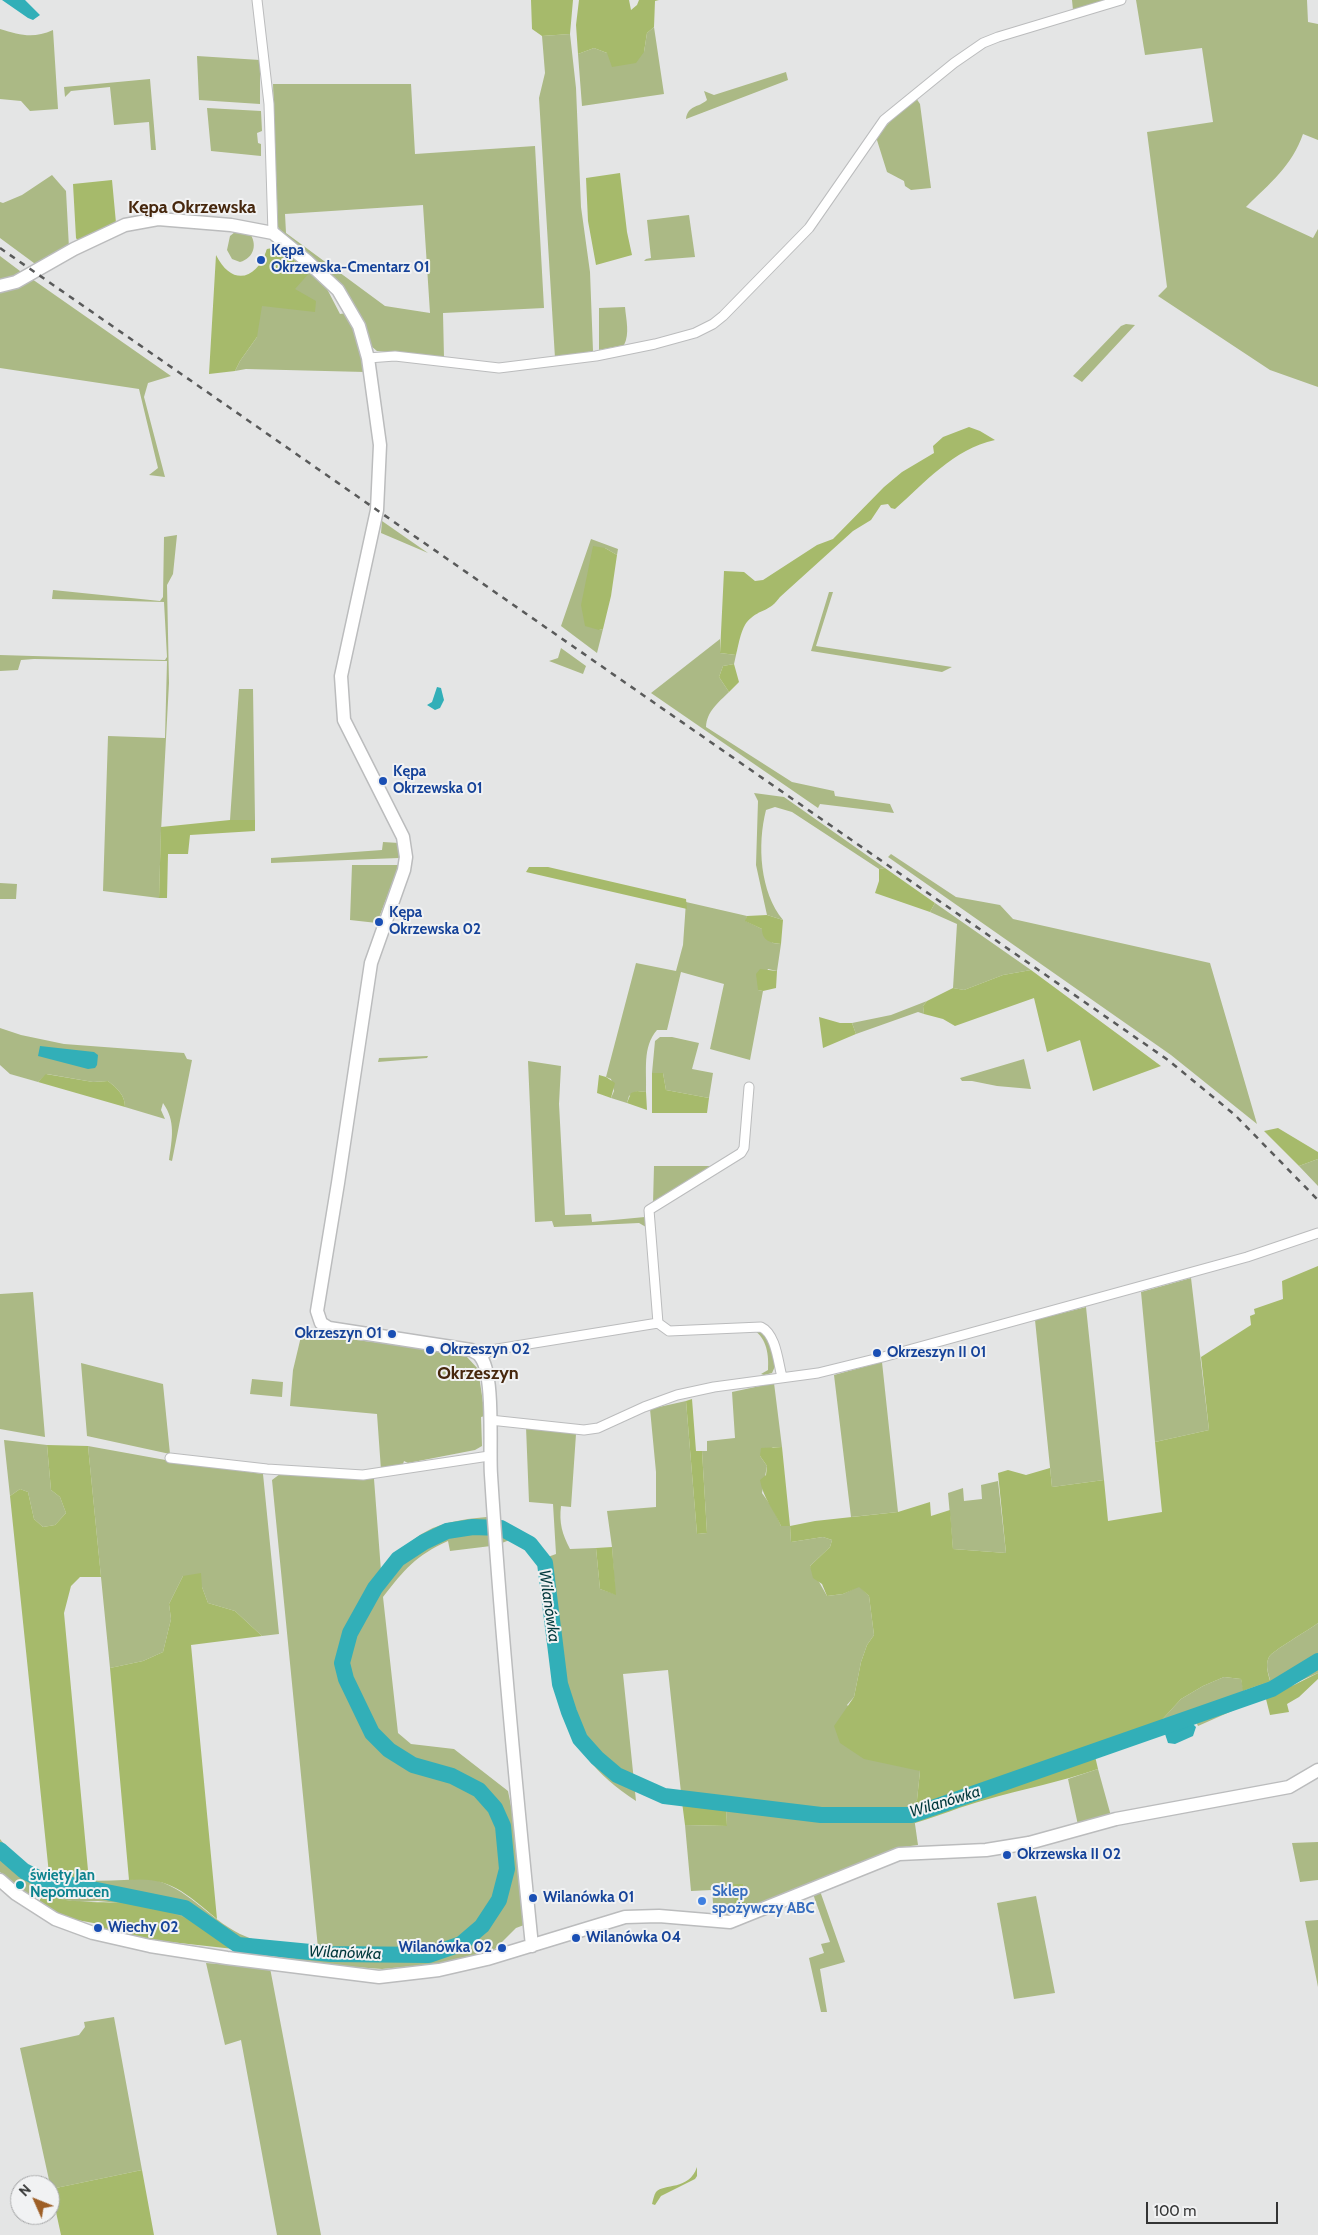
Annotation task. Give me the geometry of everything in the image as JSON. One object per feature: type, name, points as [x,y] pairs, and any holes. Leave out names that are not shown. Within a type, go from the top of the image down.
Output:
[{"type":"street","points":[[257,0],[269,104],[273,233]]},
{"type":"street","points":[[368,358],[395,356],[499,368],[515,367],[596,356],[646,346],[677,339],[704,329],[723,316],[809,228],[884,120],[954,63],[983,43],[998,37],[1122,0]]},
{"type":"street","points":[[0,286],[16,282],[74,249],[126,226],[158,219],[231,225],[273,233],[338,290],[359,326],[368,358],[380,445],[377,510],[341,676],[343,711],[344,720],[403,836],[406,857],[404,870],[371,962],[317,1315],[323,1325],[334,1330],[471,1350],[481,1357],[488,1380],[489,1456],[494,1528],[532,1946]]},
{"type":"street","points":[[658,1324],[649,1210],[741,1153],[744,1148],[749,1087]]},
{"type":"street","points":[[490,1420],[589,1430],[598,1428],[677,1394],[714,1386],[818,1372],[883,1357],[1247,1257],[1318,1233]]},
{"type":"street","points":[[481,1357],[491,1350],[658,1324],[669,1331],[754,1327],[764,1329],[771,1337],[782,1377]]},
{"type":"street","points":[[170,1458],[267,1469],[363,1475],[489,1456]]},
{"type":"street","points":[[0,1880],[16,1894],[55,1919],[93,1933],[150,1946],[303,1969],[379,1977],[438,1970],[487,1959],[625,1917],[660,1916],[730,1922],[899,1854],[986,1850],[1029,1843],[1116,1819],[1289,1787],[1318,1770]]},
{"type":"green space","points":[[531,0],[573,0],[570,34],[542,36],[532,29]]},
{"type":"green space","points":[[579,0],[629,0],[631,10],[637,5],[639,0],[659,0],[655,1],[654,27],[647,33],[644,52],[636,63],[612,67],[607,53],[594,48],[578,54],[576,25]]},
{"type":"green space","points":[[1072,0],[1105,0],[1073,10]]},
{"type":"green space","points":[[1136,0],[1307,0],[1308,22],[1318,24],[1318,140],[1303,134],[1293,156],[1286,165],[1272,182],[1246,207],[1313,238],[1318,229],[1318,387],[1270,370],[1158,296],[1167,287],[1147,132],[1213,122],[1202,48],[1145,55]]},
{"type":"green space","points":[[654,27],[664,94],[582,106],[578,54],[594,48],[607,53],[644,52],[647,33]]},
{"type":"green space","points":[[0,29],[26,35],[46,33],[53,30],[58,109],[30,111],[21,101],[0,99]]},
{"type":"green space","points":[[570,34],[576,88],[581,207],[590,272],[593,351],[555,358],[539,98],[545,73],[542,36]]},
{"type":"green space","points":[[197,56],[260,60],[260,104],[199,100]]},
{"type":"green space","points":[[786,72],[788,80],[686,119],[691,109],[707,100],[704,91],[714,95]]},
{"type":"green space","points":[[150,79],[156,150],[151,150],[149,122],[114,125],[110,87],[71,91],[65,97],[64,87]]},
{"type":"green space","points":[[273,84],[411,84],[415,154],[535,146],[544,308],[443,313],[444,358],[377,351],[371,346],[346,297],[330,274],[283,235],[278,227]],"holes":[[[423,205],[430,313],[385,306],[286,233],[285,214]]]},
{"type":"green space","points":[[916,98],[920,104],[931,188],[911,190],[905,186],[904,181],[887,172],[876,137],[896,115]]},
{"type":"green space","points":[[207,108],[261,111],[262,131],[257,133],[258,143],[261,144],[261,156],[211,151]]},
{"type":"green space","points":[[620,173],[627,232],[632,255],[596,265],[588,221],[586,178]]},
{"type":"green space","points":[[52,175],[66,191],[69,248],[38,266],[0,238],[0,202],[3,203],[22,195]]},
{"type":"green space","points":[[112,180],[116,223],[78,241],[76,238],[73,184]]},
{"type":"green space","points":[[689,215],[695,257],[644,261],[651,258],[647,220]]},
{"type":"green space","points":[[235,232],[249,232],[254,246],[249,257],[240,262],[232,259],[227,250],[230,236]]},
{"type":"green space","points":[[283,246],[311,271],[295,289],[316,301],[315,312],[262,306],[257,337],[235,371],[209,374],[216,255],[229,272],[244,276],[257,268],[267,249]]},
{"type":"green space","points":[[267,249],[310,272],[326,287],[340,314],[347,313],[360,346],[365,372],[246,369],[235,371],[257,337],[256,270],[263,263]]},
{"type":"green space","points":[[0,256],[24,274],[0,282]]},
{"type":"green space","points":[[32,279],[171,376],[148,383],[144,397],[165,477],[149,475],[158,468],[139,389],[0,368],[0,290]]},
{"type":"green space","points":[[625,307],[627,331],[624,345],[599,350],[599,308]]},
{"type":"green space","points":[[1126,324],[1135,325],[1082,382],[1073,376],[1121,326]]},
{"type":"green space","points":[[969,427],[995,440],[980,444],[953,459],[940,468],[895,509],[891,508],[888,504],[881,505],[871,520],[853,531],[773,605],[748,621],[741,635],[736,655],[720,653],[724,571],[744,572],[755,581],[763,580],[817,545],[833,539],[884,487],[902,472],[934,453],[933,446],[943,437]]},
{"type":"green space","points":[[382,521],[428,553],[381,533]]},
{"type":"green space","points":[[177,535],[173,574],[167,585],[169,683],[159,898],[103,891],[108,736],[165,738],[167,661],[34,659],[21,660],[18,670],[0,671],[0,655],[165,660],[167,657],[164,602],[52,599],[53,590],[160,601],[163,597],[164,537]]},
{"type":"green space","points":[[591,539],[618,549],[617,555],[605,548],[599,630],[603,629],[597,653],[561,626]]},
{"type":"green space","points":[[593,546],[605,548],[617,555],[611,596],[603,629],[599,630],[585,626],[581,605]]},
{"type":"green space","points":[[829,592],[833,592],[816,646],[952,667],[942,672],[811,651]]},
{"type":"green space","points":[[720,639],[720,653],[736,655],[734,664],[723,666],[719,677],[729,692],[708,716],[706,727],[792,782],[834,791],[835,796],[890,804],[894,813],[820,804],[818,808],[651,693]]},
{"type":"green space","points":[[561,648],[586,666],[583,674],[549,661],[558,658]]},
{"type":"green space","points":[[734,664],[739,682],[729,692],[719,677],[723,666]]},
{"type":"green space","points":[[239,689],[253,689],[255,820],[230,820]]},
{"type":"green space","points":[[754,793],[784,797],[885,868],[879,869],[792,812],[775,807],[766,810],[762,838],[762,868],[769,896],[783,920],[767,915],[756,865],[758,801]]},
{"type":"green space","points":[[230,820],[255,820],[255,831],[190,835],[188,854],[168,854],[167,898],[159,898],[161,827]]},
{"type":"green space","points":[[383,842],[399,843],[401,854],[399,858],[271,863],[271,858],[382,850]]},
{"type":"green space","points":[[891,854],[956,897],[1000,905],[1013,919],[1210,963],[1257,1124],[1171,1055],[888,857]]},
{"type":"green space","points":[[352,865],[399,865],[377,923],[350,920]]},
{"type":"green space","points":[[529,867],[548,867],[686,899],[687,909],[526,872]]},
{"type":"green space","points":[[885,868],[935,903],[930,912],[875,893],[879,881],[879,869]]},
{"type":"green space","points":[[0,883],[17,884],[16,899],[0,899]]},
{"type":"green space","points":[[686,902],[747,916],[746,921],[762,929],[773,943],[781,944],[777,971],[768,969],[758,990],[763,991],[750,1060],[710,1049],[724,984],[681,972],[667,1030],[657,1030],[649,1044],[646,1060],[646,1092],[637,1091],[629,1096],[627,1103],[611,1098],[614,1091],[611,1079],[606,1077],[636,963],[676,971],[683,945]]},
{"type":"green space","points":[[935,903],[1031,970],[1003,975],[964,990],[953,988],[957,924],[930,912]]},
{"type":"green space","points":[[767,915],[783,920],[781,944],[768,941],[762,933],[762,929],[745,921],[747,916]]},
{"type":"green space","points":[[760,969],[777,971],[776,988],[763,991],[758,990],[756,974]]},
{"type":"green space","points":[[1031,970],[1161,1066],[1093,1091],[1080,1040],[1047,1052],[1034,998],[955,1026],[943,1019],[924,1014],[923,1006],[927,1001],[953,988],[964,990],[1003,975]]},
{"type":"green space","points":[[927,1001],[923,1006],[924,1014],[918,1012],[856,1034],[852,1023],[891,1015]]},
{"type":"green space","points":[[819,1017],[840,1023],[852,1023],[856,1034],[823,1048]]},
{"type":"green space","points":[[0,1028],[21,1035],[64,1044],[184,1053],[187,1059],[192,1060],[172,1161],[169,1160],[172,1137],[171,1123],[163,1103],[161,1110],[165,1119],[125,1107],[122,1095],[108,1081],[93,1082],[47,1074],[38,1082],[10,1074],[0,1065]]},
{"type":"green space","points":[[660,1037],[672,1037],[699,1043],[692,1069],[713,1073],[709,1098],[666,1090],[663,1073],[652,1073],[655,1041]]},
{"type":"green space","points":[[428,1056],[427,1058],[378,1062],[379,1058]]},
{"type":"green space","points":[[1024,1059],[1031,1089],[962,1081],[960,1078]]},
{"type":"green space","points":[[528,1061],[561,1066],[559,1104],[565,1215],[591,1214],[592,1222],[645,1217],[646,1227],[639,1223],[554,1227],[552,1221],[535,1222]]},
{"type":"green space","points":[[652,1073],[663,1073],[666,1090],[709,1098],[707,1113],[652,1113]]},
{"type":"green space","points":[[46,1074],[93,1082],[108,1081],[122,1095],[125,1107],[38,1082]]},
{"type":"green space","points":[[599,1075],[615,1083],[611,1098],[597,1093]]},
{"type":"green space","points":[[637,1091],[646,1092],[647,1110],[627,1103],[631,1093]]},
{"type":"green space","points":[[1278,1128],[1318,1152],[1318,1159],[1299,1166],[1264,1131]]},
{"type":"green space","points":[[1318,1159],[1318,1186],[1299,1166]]},
{"type":"green space","points":[[654,1166],[716,1166],[653,1204]]},
{"type":"green space","points":[[1318,1266],[1318,1623],[1269,1657],[1267,1666],[1270,1681],[1243,1691],[1241,1679],[1224,1677],[1203,1686],[1181,1699],[1159,1723],[1084,1753],[913,1810],[906,1810],[917,1800],[920,1771],[864,1759],[840,1743],[834,1726],[854,1697],[861,1662],[867,1645],[874,1635],[869,1596],[859,1587],[843,1594],[827,1596],[822,1584],[813,1578],[810,1566],[830,1547],[832,1540],[823,1537],[791,1542],[790,1526],[815,1521],[898,1512],[930,1502],[931,1516],[950,1510],[953,1549],[1006,1553],[998,1473],[1008,1470],[1026,1475],[1050,1468],[1052,1487],[1104,1480],[1108,1521],[1162,1512],[1155,1442],[1209,1430],[1201,1357],[1251,1325],[1250,1316],[1255,1314],[1254,1309],[1283,1299],[1282,1281]]},
{"type":"green space","points":[[1191,1278],[1209,1430],[1155,1442],[1141,1292]]},
{"type":"green space","points":[[33,1292],[45,1437],[0,1429],[0,1294]]},
{"type":"green space","points":[[1086,1307],[1104,1480],[1052,1487],[1035,1320]]},
{"type":"green space","points":[[303,1328],[340,1338],[398,1345],[467,1357],[478,1369],[485,1416],[481,1417],[482,1446],[475,1450],[408,1463],[404,1461],[402,1467],[381,1470],[377,1414],[290,1406],[293,1370]]},
{"type":"green space","points":[[754,1330],[764,1335],[770,1343],[776,1364],[772,1373],[761,1374],[768,1370],[768,1359],[762,1338]]},
{"type":"green space","points":[[882,1362],[898,1512],[851,1517],[834,1375]]},
{"type":"green space","points":[[81,1363],[163,1384],[170,1454],[87,1436]]},
{"type":"green space","points":[[252,1379],[283,1382],[282,1397],[250,1394]]},
{"type":"green space","points":[[774,1383],[782,1447],[773,1447],[760,1456],[767,1466],[762,1493],[774,1510],[781,1526],[790,1526],[791,1542],[823,1537],[832,1540],[830,1547],[810,1566],[827,1596],[843,1594],[859,1586],[869,1596],[874,1635],[867,1645],[861,1662],[854,1697],[847,1705],[920,1771],[917,1800],[907,1810],[913,1810],[1084,1753],[1158,1724],[1181,1699],[1203,1686],[1224,1677],[1241,1679],[1244,1691],[1270,1680],[1267,1666],[1269,1657],[1318,1623],[1318,1673],[1198,1726],[1195,1719],[1095,1756],[914,1817],[918,1845],[903,1847],[746,1911],[743,1884],[734,1884],[736,1915],[722,1917],[714,1915],[712,1890],[691,1891],[685,1825],[727,1826],[726,1808],[682,1802],[668,1670],[623,1674],[636,1801],[609,1781],[598,1770],[579,1746],[572,1732],[560,1700],[538,1567],[531,1554],[517,1542],[512,1539],[502,1543],[499,1521],[526,1535],[542,1551],[545,1558],[556,1554],[553,1504],[529,1502],[526,1427],[576,1434],[571,1507],[561,1506],[560,1518],[562,1528],[570,1549],[596,1548],[600,1589],[615,1594],[612,1547],[607,1511],[656,1507],[656,1472],[650,1409],[686,1401],[697,1534],[707,1533],[702,1451],[707,1451],[707,1441],[735,1438],[732,1392]]},
{"type":"green space","points":[[692,1399],[696,1451],[702,1451],[707,1533],[697,1534],[686,1401]]},
{"type":"green space","points":[[4,1440],[47,1445],[51,1490],[60,1497],[66,1513],[55,1525],[43,1527],[34,1519],[28,1492],[20,1489],[10,1496]]},
{"type":"green space","points":[[47,1445],[88,1446],[101,1577],[80,1577],[71,1586],[64,1613],[89,1881],[68,1880],[49,1874],[10,1496],[20,1489],[28,1492],[34,1519],[43,1527],[55,1525],[66,1513],[60,1497],[51,1490]]},
{"type":"green space","points":[[88,1446],[171,1461],[263,1474],[279,1634],[262,1636],[235,1611],[208,1603],[202,1587],[183,1576],[169,1604],[171,1619],[163,1652],[143,1661],[110,1668]]},
{"type":"green space","points":[[782,1447],[790,1526],[781,1526],[764,1493],[760,1480],[766,1475],[767,1466],[760,1456],[761,1448]]},
{"type":"green space","points":[[280,1474],[374,1479],[381,1571],[406,1546],[427,1531],[452,1522],[487,1517],[491,1546],[450,1551],[448,1541],[427,1552],[411,1564],[383,1597],[398,1733],[411,1744],[454,1749],[508,1791],[514,1821],[524,1925],[516,1928],[495,1949],[469,1958],[436,1964],[382,1969],[314,1964],[243,1950],[194,1922],[141,1905],[98,1901],[79,1902],[52,1898],[42,1893],[49,1874],[86,1880],[151,1879],[176,1889],[228,1927],[249,1938],[279,1945],[318,1948],[272,1480]]},
{"type":"green space","points":[[998,1481],[1006,1553],[953,1549],[948,1493],[963,1488],[964,1501],[982,1499],[981,1485]]},
{"type":"green space","points":[[612,1547],[616,1595],[600,1589],[596,1548]]},
{"type":"green space","points":[[201,1573],[202,1587],[208,1603],[235,1611],[262,1636],[191,1645],[217,1919],[187,1895],[167,1884],[156,1881],[129,1880],[110,1668],[143,1661],[163,1652],[171,1619],[169,1604],[183,1576]]},
{"type":"green space","points":[[1318,1673],[1318,1679],[1299,1697],[1287,1704],[1289,1712],[1270,1715],[1265,1695],[1294,1685]]},
{"type":"green space","points":[[1095,1756],[1098,1769],[976,1802],[915,1823],[914,1817]]},
{"type":"green space","points":[[1098,1769],[1111,1816],[1078,1825],[1068,1779]]},
{"type":"green space","points":[[682,1802],[726,1807],[727,1826],[685,1825]]},
{"type":"green space","points":[[0,1839],[14,1857],[40,1871],[35,1890],[30,1896],[18,1889],[0,1872]]},
{"type":"green space","points":[[1318,1842],[1318,1880],[1300,1882],[1292,1843]]},
{"type":"green space","points":[[733,1884],[743,1884],[746,1911],[736,1915]]},
{"type":"green space","points":[[820,1891],[845,1962],[820,1969],[827,2012],[821,2012],[809,1958],[824,1953],[821,1944],[830,1942],[813,1894]]},
{"type":"green space","points":[[42,1893],[66,1900],[129,1903],[158,1909],[199,1924],[243,1950],[143,1939],[101,1928],[99,1924],[66,1918],[39,1903]]},
{"type":"green space","points":[[1036,1896],[1055,1993],[1014,1999],[997,1903]]},
{"type":"green space","points":[[1318,1920],[1318,1987],[1305,1921]]},
{"type":"green space","points":[[206,1963],[270,1968],[321,2235],[277,2235],[241,2040],[225,2045]]},
{"type":"green space","points":[[114,2017],[142,2170],[60,2187],[60,2175],[48,2175],[20,2048],[79,2035],[85,2027],[84,2022]]},
{"type":"green space","points":[[697,2167],[695,2179],[661,2196],[655,2205],[652,2204],[656,2192],[688,2180]]},
{"type":"green space","points":[[142,2170],[154,2235],[61,2235],[59,2225],[60,2187]]},
{"type":"water","points":[[2,0],[25,0],[40,15],[33,20]]},
{"type":"water","points":[[437,687],[441,688],[444,700],[440,708],[435,710],[427,705],[432,702]]},
{"type":"water","points":[[40,1046],[94,1052],[98,1055],[97,1065],[95,1068],[88,1069],[38,1056]]},
{"type":"water","points":[[1193,1724],[1196,1727],[1193,1736],[1175,1744],[1168,1743],[1165,1734]]},
{"type":"waterway","name":"Wilanówka","points":[[0,1850],[24,1871],[38,1878],[185,1908],[238,1945],[331,1954],[429,1955],[461,1944],[482,1926],[499,1900],[507,1869],[503,1826],[495,1808],[479,1790],[452,1776],[413,1765],[389,1750],[372,1733],[346,1679],[342,1663],[350,1633],[375,1588],[398,1559],[424,1542],[447,1531],[473,1527],[501,1528],[530,1544],[545,1563],[560,1684],[580,1739],[597,1758],[617,1775],[664,1796],[821,1815],[912,1815],[1272,1689],[1318,1661]]},
{"type":"railway","points":[[0,248],[1168,1060],[1235,1115],[1318,1200]]},
{"type":"place","name":"Kępa Okrzewska-Cmentarz 01","points":[[261,260]]},
{"type":"place","name":"Kępa Okrzewska 01","points":[[383,781]]},
{"type":"place","name":"Kępa Okrzewska 02","points":[[379,922]]},
{"type":"place","name":"Okrzeszyn 01","points":[[392,1334]]},
{"type":"place","name":"Okrzeszyn 02","points":[[430,1350]]},
{"type":"place","name":"Okrzeszyn II 01","points":[[877,1353]]},
{"type":"place","name":"Okrzewska II 02","points":[[1007,1855]]},
{"type":"place","name":"święty Jan Nepomucen","points":[[20,1885]]},
{"type":"place","name":"Wilanówka 01","points":[[533,1898]]},
{"type":"place","name":"Sklep spożywczy ABC","points":[[702,1901]]},
{"type":"place","name":"Wiechy 02","points":[[98,1928]]},
{"type":"place","name":"Wilanówka 04","points":[[576,1938]]},
{"type":"place","name":"Wilanówka 02","points":[[502,1948]]},
{"type":"district","name":"Kępa Okrzewska","points":[[192,208]]},
{"type":"district","name":"Okrzeszyn","points":[[478,1374]]}]
